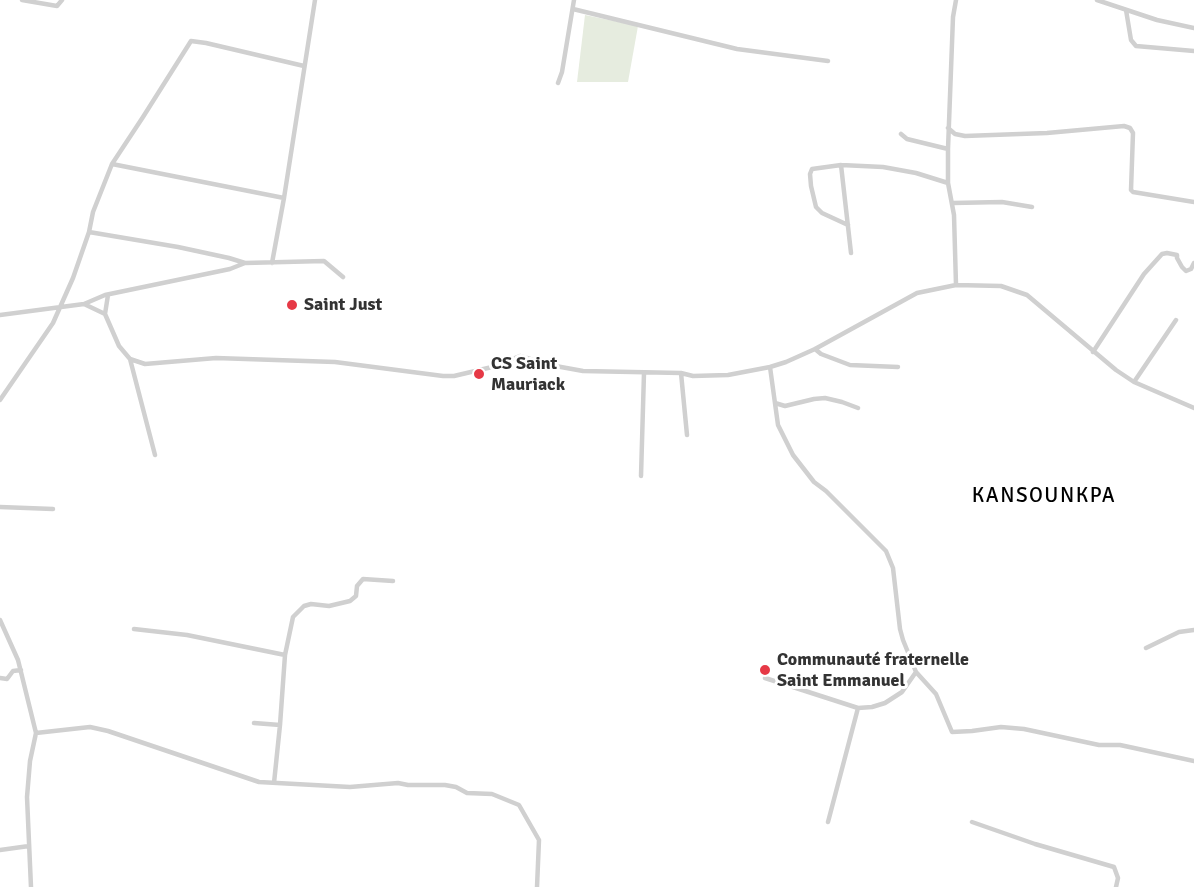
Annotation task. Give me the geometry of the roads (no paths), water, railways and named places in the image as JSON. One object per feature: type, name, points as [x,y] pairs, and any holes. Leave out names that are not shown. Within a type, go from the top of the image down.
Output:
[{"type":"street","points":[[21,0],[57,6],[62,0]]},
{"type":"street","points":[[272,263],[315,0]]},
{"type":"street","points":[[558,83],[562,72],[574,0]]},
{"type":"street","points":[[956,0],[953,17],[948,129],[948,183],[953,203],[956,285]]},
{"type":"street","points":[[1097,0],[1157,20],[1194,28]]},
{"type":"street","points":[[573,9],[737,49],[828,61]]},
{"type":"street","points":[[1126,10],[1131,40],[1136,46],[1194,51]]},
{"type":"street","points":[[0,400],[53,323],[73,278],[90,232],[93,212],[112,164],[191,41],[304,66]]},
{"type":"street","points":[[948,129],[964,136],[1047,133],[1124,126],[1130,128],[1133,133],[1131,190],[1194,202]]},
{"type":"street","points":[[901,134],[907,139],[948,149]]},
{"type":"street","points":[[112,164],[284,198]]},
{"type":"street","points":[[848,225],[819,211],[811,186],[812,170],[841,165],[883,167],[916,173],[948,183]]},
{"type":"street","points":[[841,165],[851,253]]},
{"type":"street","points":[[953,203],[1002,202],[1032,207]]},
{"type":"street","points":[[90,232],[178,247],[245,263],[324,261],[343,277]]},
{"type":"street","points":[[1093,352],[1144,274],[1162,254],[1167,252],[1177,255],[1176,258],[1186,271],[1191,269],[1194,263]]},
{"type":"street","points":[[0,315],[84,304],[108,294],[230,269],[245,263]]},
{"type":"street","points":[[130,359],[145,364],[216,358],[335,362],[454,376],[492,367],[520,356],[550,365],[583,371],[681,373],[693,376],[728,375],[770,367],[815,349],[917,293],[956,285],[1001,286],[1028,295],[1093,352],[1134,382],[1194,408]]},
{"type":"street","points":[[108,294],[105,314],[119,346],[130,359],[155,455]]},
{"type":"street","points":[[84,304],[105,314]]},
{"type":"street","points":[[1134,382],[1176,320]]},
{"type":"street","points":[[815,349],[821,354],[850,366],[898,367]]},
{"type":"street","points":[[770,367],[778,425],[793,455],[814,482],[826,491],[886,551],[892,568],[900,629],[916,672],[936,694],[952,732],[1001,727],[1024,729],[1099,745],[1119,745],[1194,761]]},
{"type":"street","points":[[641,476],[644,373]]},
{"type":"street","points":[[681,373],[687,435]]},
{"type":"street","points":[[775,403],[785,406],[825,398],[858,408]]},
{"type":"street","points":[[0,507],[53,509]]},
{"type":"street","points":[[274,783],[285,655],[291,621],[301,608],[311,604],[329,606],[350,601],[356,596],[357,586],[363,579],[393,581]]},
{"type":"street","points":[[0,620],[21,670],[36,733],[30,761],[27,797],[31,887]]},
{"type":"street","points":[[134,629],[187,635],[285,655]]},
{"type":"street","points":[[1146,648],[1179,632],[1194,630]]},
{"type":"street","points":[[0,678],[7,679],[13,671],[21,670]]},
{"type":"street","points":[[765,678],[858,708],[885,703],[902,692],[916,672]]},
{"type":"street","points":[[828,822],[858,708]]},
{"type":"street","points":[[254,723],[280,725]]},
{"type":"street","points":[[36,733],[90,727],[259,782],[350,787],[398,783],[445,785],[468,793],[492,794],[519,805],[539,840],[537,887]]},
{"type":"street","points":[[972,822],[1007,836],[1114,867],[1118,878],[1116,887]]},
{"type":"street","points":[[0,850],[29,846]]},
{"type":"place","name":"Saint Just","points":[[292,305]]},
{"type":"place","name":"CS Saint Mauriack","points":[[479,374]]},
{"type":"place","name":"Communauté fraternelle Saint Emmanuel","points":[[765,670]]},
{"type":"district","name":"KANSOUNKPA","points":[[1044,496]]}]
